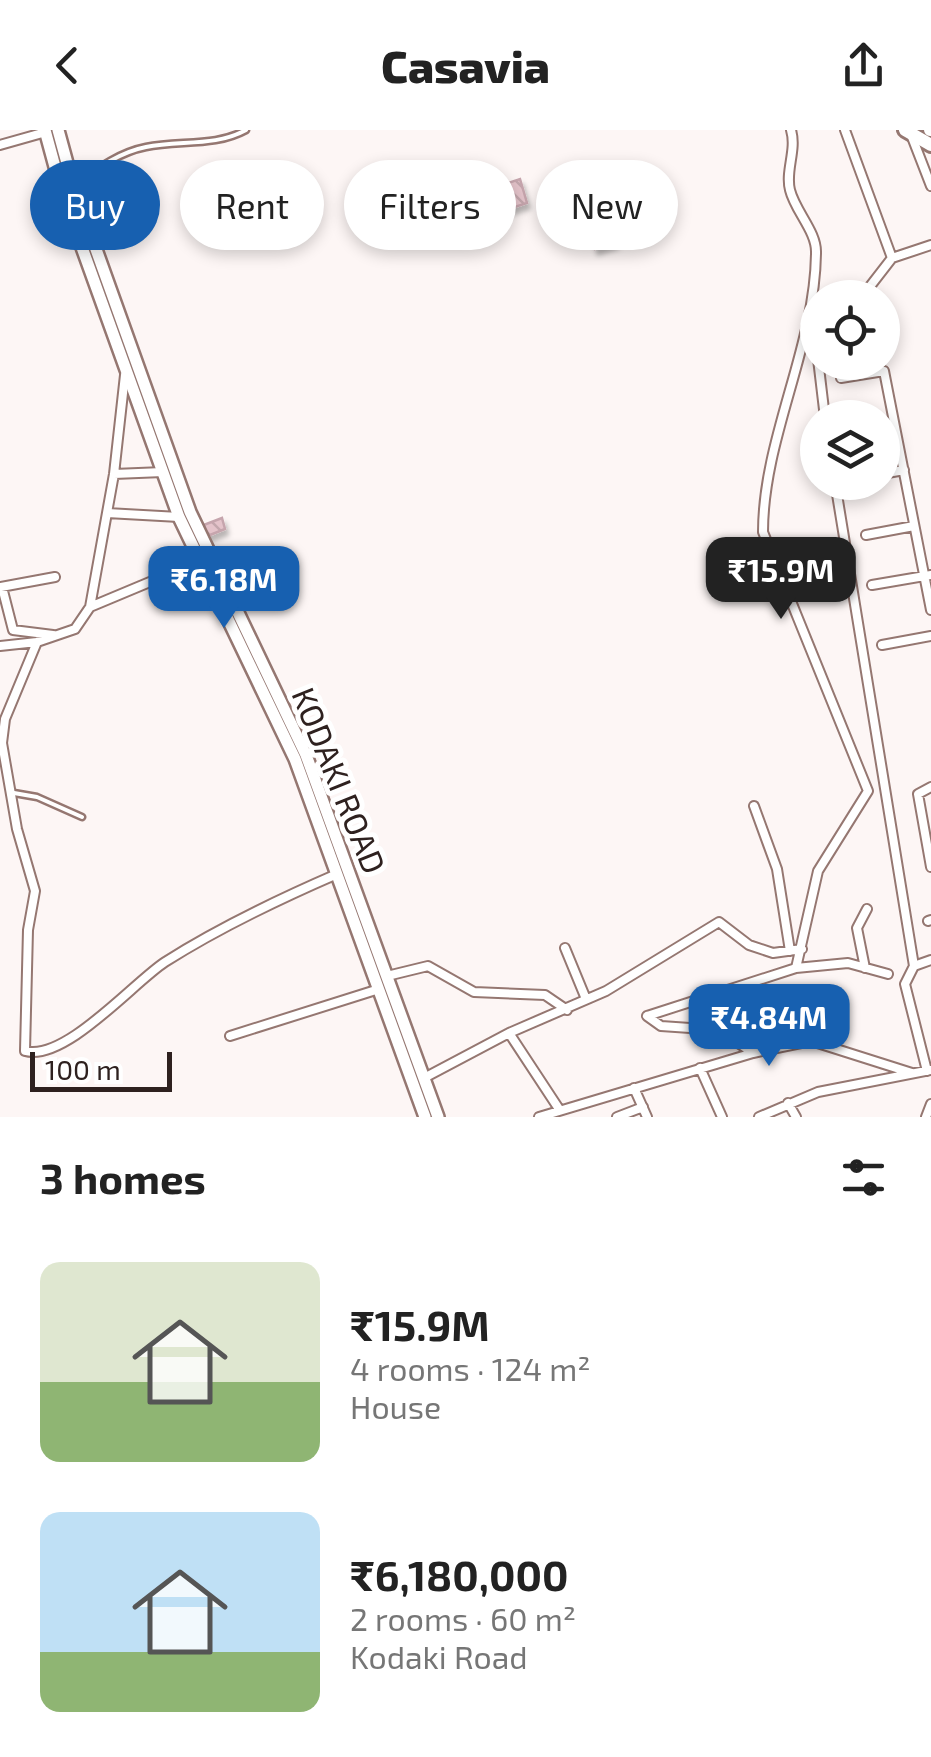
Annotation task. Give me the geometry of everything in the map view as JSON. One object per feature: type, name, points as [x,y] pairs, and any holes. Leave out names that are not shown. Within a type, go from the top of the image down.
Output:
[{"type":"main road","name":"KODAKI ROAD","points":[[50,131],[62,160]]},
{"type":"main road","name":"KODAKI ROAD","points":[[50,131],[61,189],[179,516],[295,759],[421,1114]]},
{"type":"main road","points":[[908,131],[931,145]]},
{"type":"main road","name":"KODAKI ROAD","points":[[96,250],[190,512],[306,755],[438,1117]]},
{"type":"street","points":[[791,130],[795,143],[788,187],[817,250],[789,400],[762,500],[763,532],[868,791],[818,871],[796,968]]},
{"type":"street","points":[[846,130],[892,258]]},
{"type":"street","points":[[0,145],[50,131]]},
{"type":"street","points":[[908,131],[931,186]]},
{"type":"street","points":[[874,280],[892,258],[931,245]]},
{"type":"street","points":[[0,646],[36,642],[82,624],[90,607],[114,474],[126,369]]},
{"type":"street","points":[[900,450],[928,575],[931,610]]},
{"type":"street","points":[[900,471],[904,470]]},
{"type":"street","points":[[114,474],[163,472]]},
{"type":"street","points":[[759,1117],[788,1102],[929,1071],[906,984],[914,966],[838,500]]},
{"type":"street","points":[[107,513],[179,516]]},
{"type":"street","points":[[866,535],[914,526]]},
{"type":"street","points":[[90,607],[200,561]]},
{"type":"street","points":[[872,585],[928,575]]},
{"type":"street","points":[[54,636],[13,630],[1,587],[56,577]]},
{"type":"street","points":[[882,645],[931,636]]},
{"type":"street","points":[[36,642],[6,719],[2,768],[35,891],[28,930],[24,1045],[28,1053],[56,1044],[95,1022],[177,955],[257,909],[337,874]]},
{"type":"street","points":[[931,787],[918,794],[931,867]]},
{"type":"street","points":[[754,806],[777,870],[790,951]]},
{"type":"street","points":[[865,968],[857,928],[867,910]]},
{"type":"street","points":[[424,1078],[509,1033],[567,1010],[719,922],[749,946],[773,953],[802,949]]},
{"type":"street","points":[[565,948],[586,999]]},
{"type":"street","points":[[914,966],[931,960]]},
{"type":"street","points":[[752,1053],[719,1030],[661,1026],[647,1016],[796,968],[848,963],[888,974]]},
{"type":"street","points":[[387,976],[428,966],[474,992],[545,995],[567,1010]]},
{"type":"street","points":[[230,1036],[378,989]]},
{"type":"street","points":[[918,1031],[931,1028]]},
{"type":"street","points":[[509,1033],[559,1110]]},
{"type":"street","points":[[539,1117],[752,1053],[810,1041],[912,1073]]},
{"type":"street","points":[[700,1068],[722,1117]]},
{"type":"street","points":[[634,1088],[647,1117]]},
{"type":"street","points":[[788,1102],[796,1117]]},
{"type":"street","points":[[926,1117],[931,1104]]},
{"type":"street","points":[[617,1117],[642,1107]]},
{"type":"lane","points":[[113,160],[146,147],[227,139],[246,130]]},
{"type":"lane","points":[[10,793],[37,797],[82,817]]},
{"type":"building","points":[[520,179],[527,203],[516,207],[516,180]]},
{"type":"building","points":[[222,518],[225,529],[205,537],[201,526]]}]
